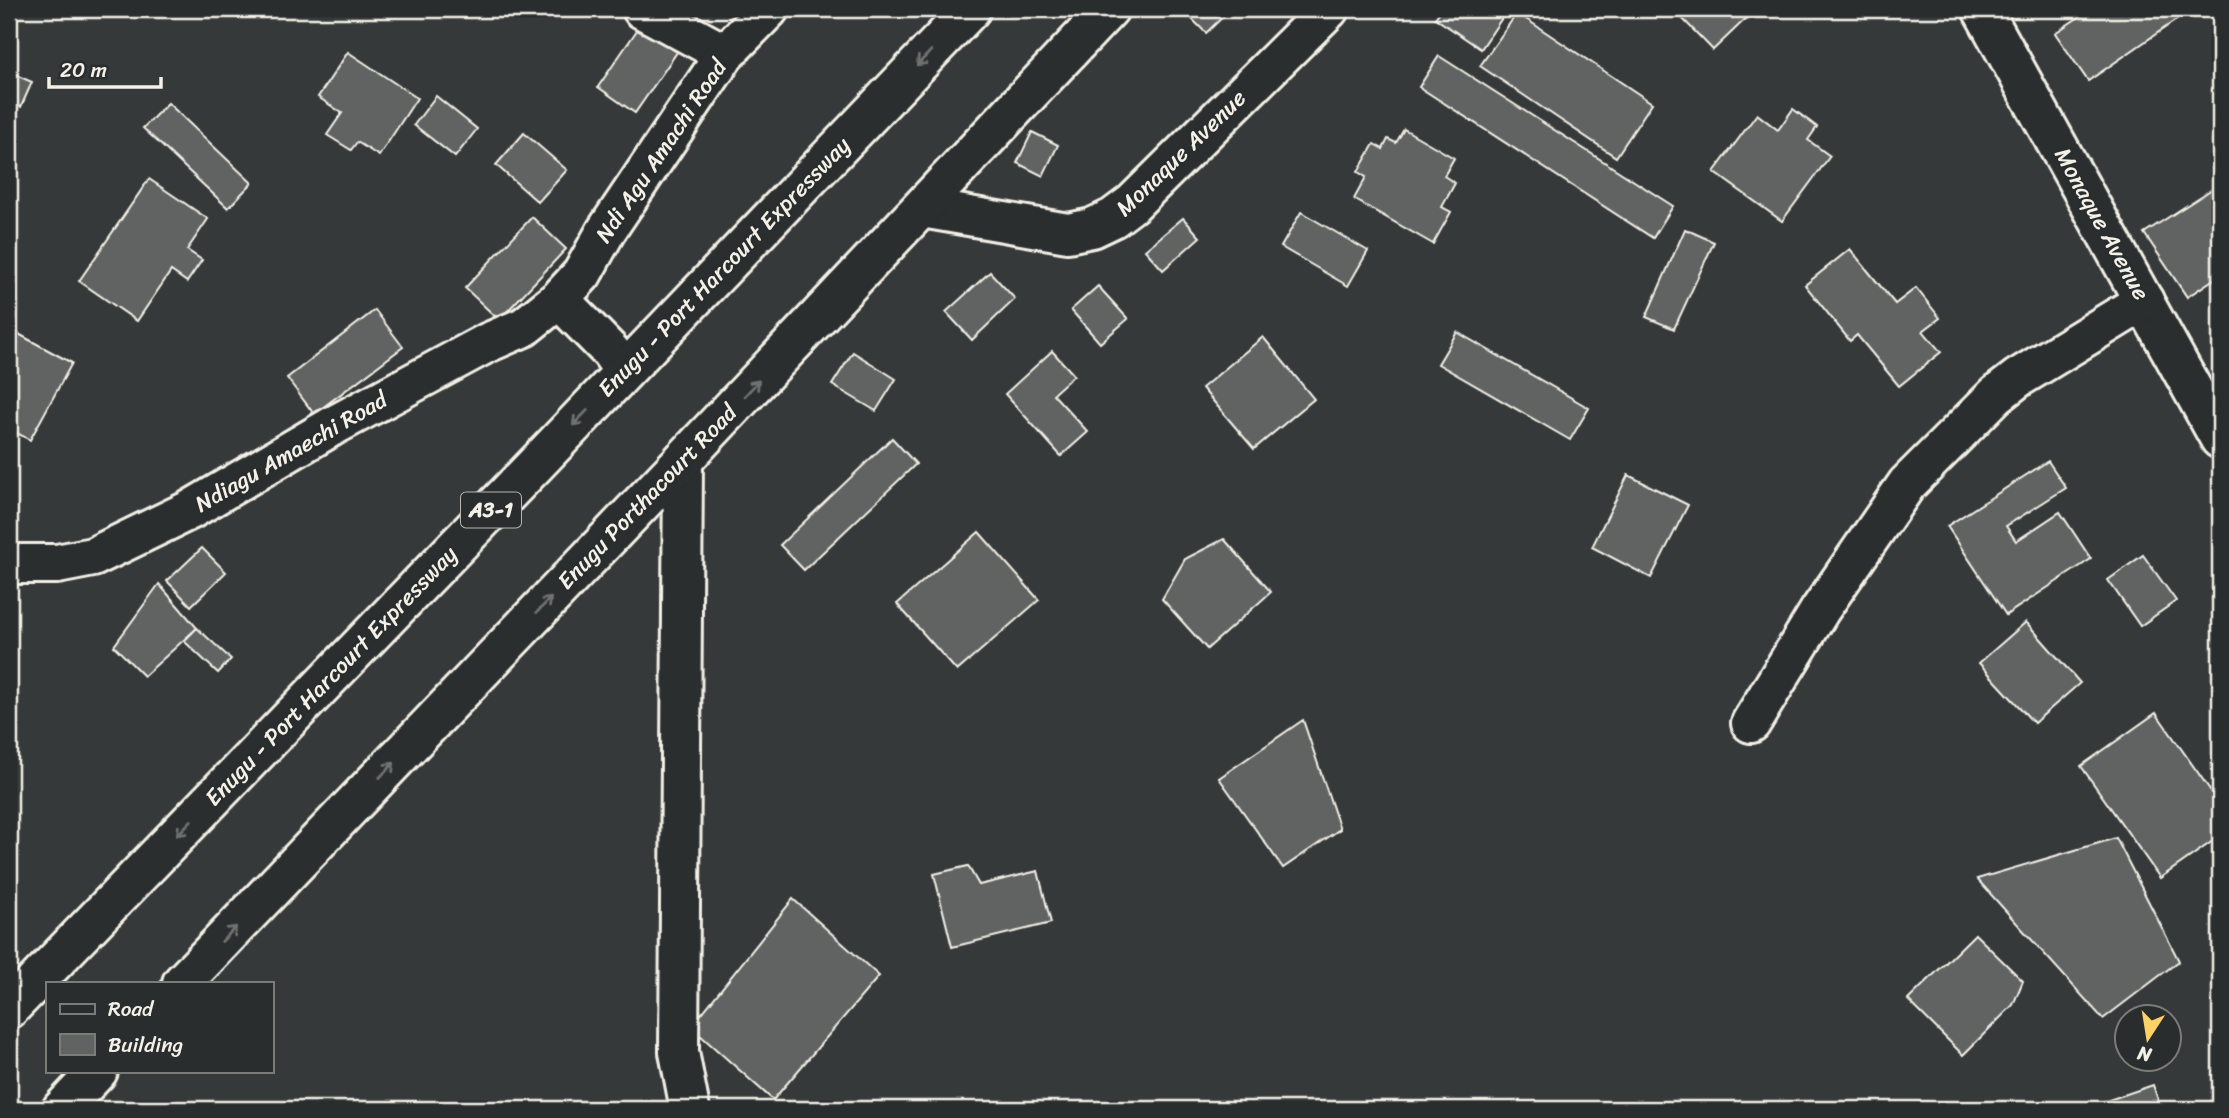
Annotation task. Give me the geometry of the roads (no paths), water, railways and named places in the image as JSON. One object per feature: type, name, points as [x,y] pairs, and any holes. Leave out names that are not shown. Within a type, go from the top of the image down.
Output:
[{"type":"main road","points":[[642,9],[725,54]]},
{"type":"main road","name":"Ndi Agu Amachi Road","points":[[559,299],[582,274],[606,231],[725,54],[769,9]]},
{"type":"main road","name":"Enugu - Port Harcourt Expressway","points":[[9,1009],[971,9]]},
{"type":"main road","name":"Enugu Porthacourt Road","points":[[183,982],[683,460],[1109,9]]},
{"type":"main road","name":"Monaque Avenue","points":[[922,208],[1068,233],[1092,228],[1113,218],[1133,204],[1329,9]]},
{"type":"main road","name":"Monaque Avenue","points":[[1982,9],[2219,431]]},
{"type":"main road","points":[[559,299],[610,351],[624,372]]},
{"type":"main road","name":"Ndiagu Amaechi Road","points":[[9,562],[57,564],[93,557],[190,510],[331,426],[487,343],[524,327],[559,299]]},
{"type":"main road","points":[[1751,723],[1819,610],[1907,484],[2007,386],[2144,301]]},
{"type":"main road","points":[[683,460],[679,1052],[690,1109]]},
{"type":"main road","points":[[62,1109],[98,1072]]}]
